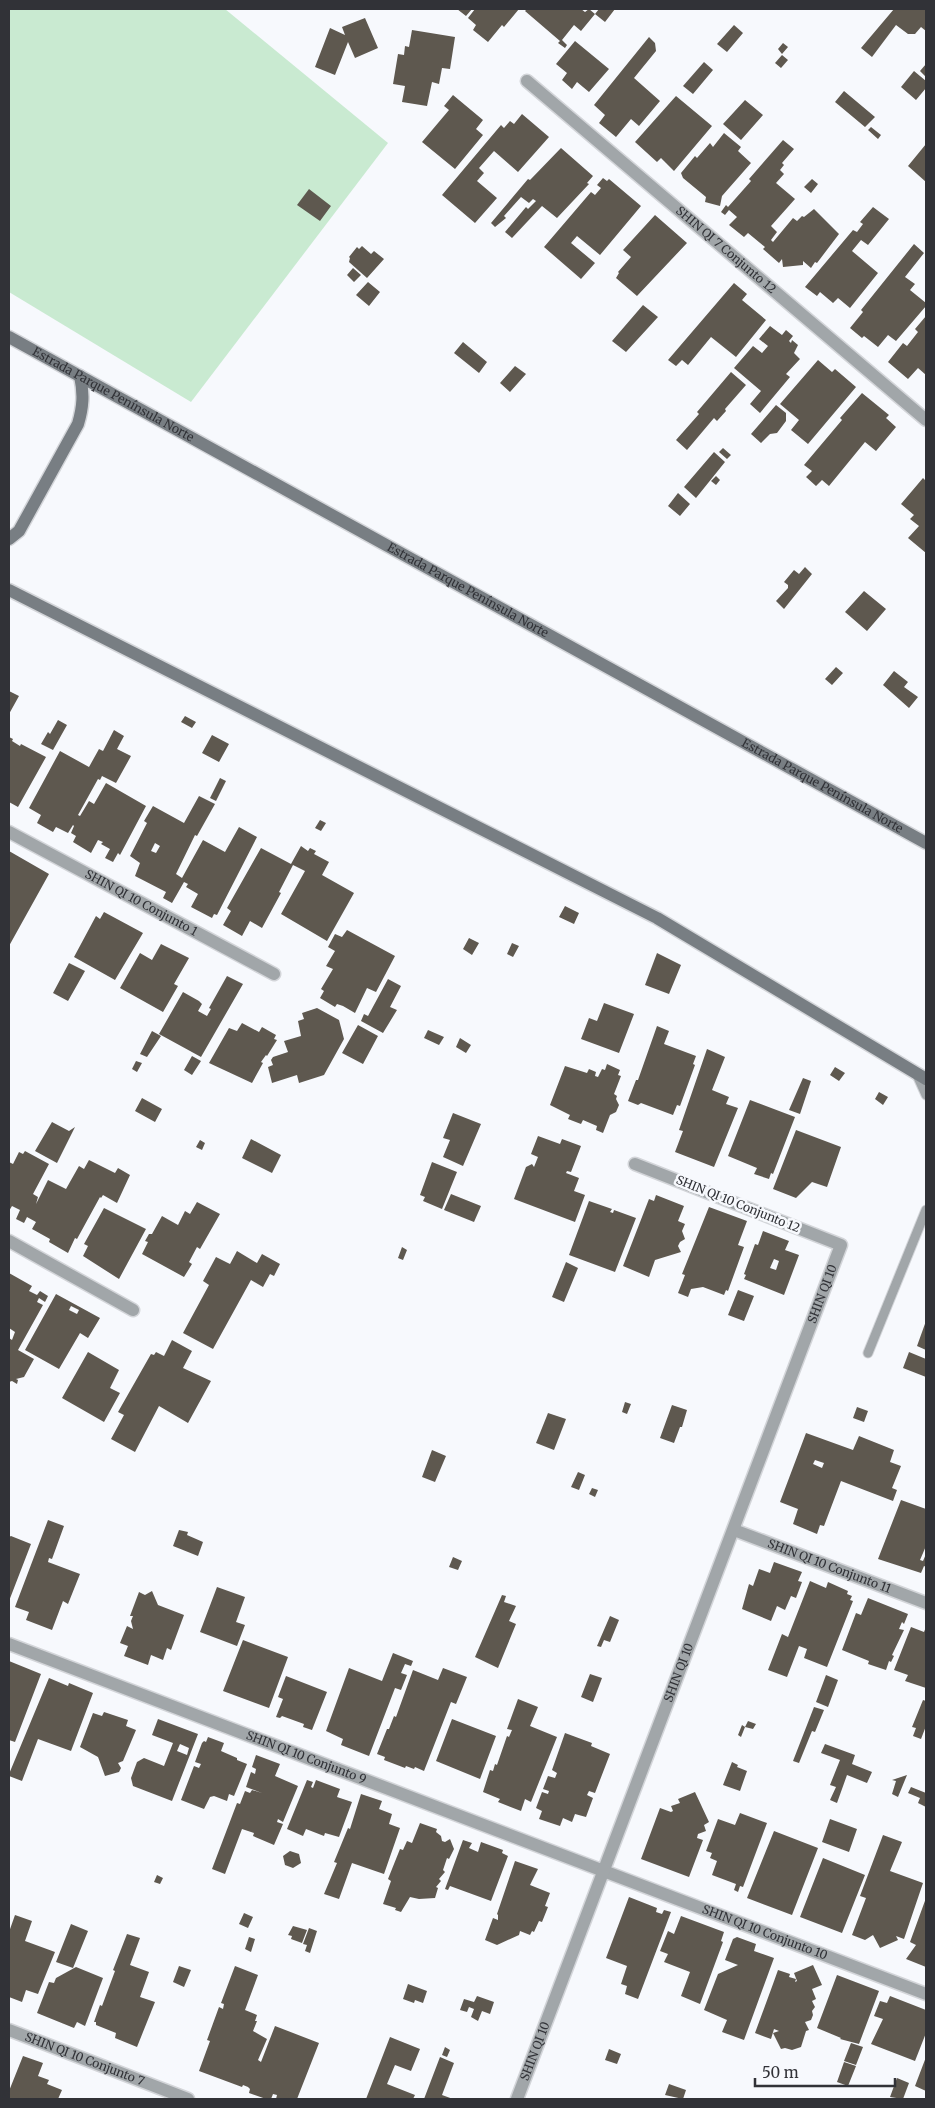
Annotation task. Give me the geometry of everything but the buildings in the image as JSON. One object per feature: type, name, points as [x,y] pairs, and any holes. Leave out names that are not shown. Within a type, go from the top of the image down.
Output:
[{"type":"main road","name":"Estrada Parque Península Norte","points":[[9,337],[926,843]]},
{"type":"main road","points":[[9,539],[19,531],[78,424],[83,408],[84,393],[80,376]]},
{"type":"main road","points":[[9,590],[657,918],[921,1076]]},
{"type":"street","name":"SHIN QI 7 Conjunto 12","points":[[527,81],[926,420]]},
{"type":"street","name":"SHIN QI 10 Conjunto 1","points":[[9,832],[274,974]]},
{"type":"street","name":"SHIN QI 10 Conjunto 12","points":[[635,1164],[841,1245]]},
{"type":"street","points":[[9,1241],[134,1310]]},
{"type":"street","name":"SHIN QI 10","points":[[517,2099],[841,1245]]},
{"type":"street","name":"SHIN QI 10 Conjunto 11","points":[[734,1530],[926,1602]]},
{"type":"street","name":"SHIN QI 10 Conjunto 9","points":[[9,1644],[603,1870]]},
{"type":"street","name":"SHIN QI 10 Conjunto 10","points":[[603,1870],[926,1994]]},
{"type":"street","name":"SHIN QI 10 Conjunto 7","points":[[9,2030],[188,2099]]},
{"type":"lane","points":[[921,1076],[926,1095]]},
{"type":"lane","points":[[868,1353],[926,1210]]},
{"type":"green space","points":[[9,9],[225,9],[388,143],[191,402],[9,292]]}]
